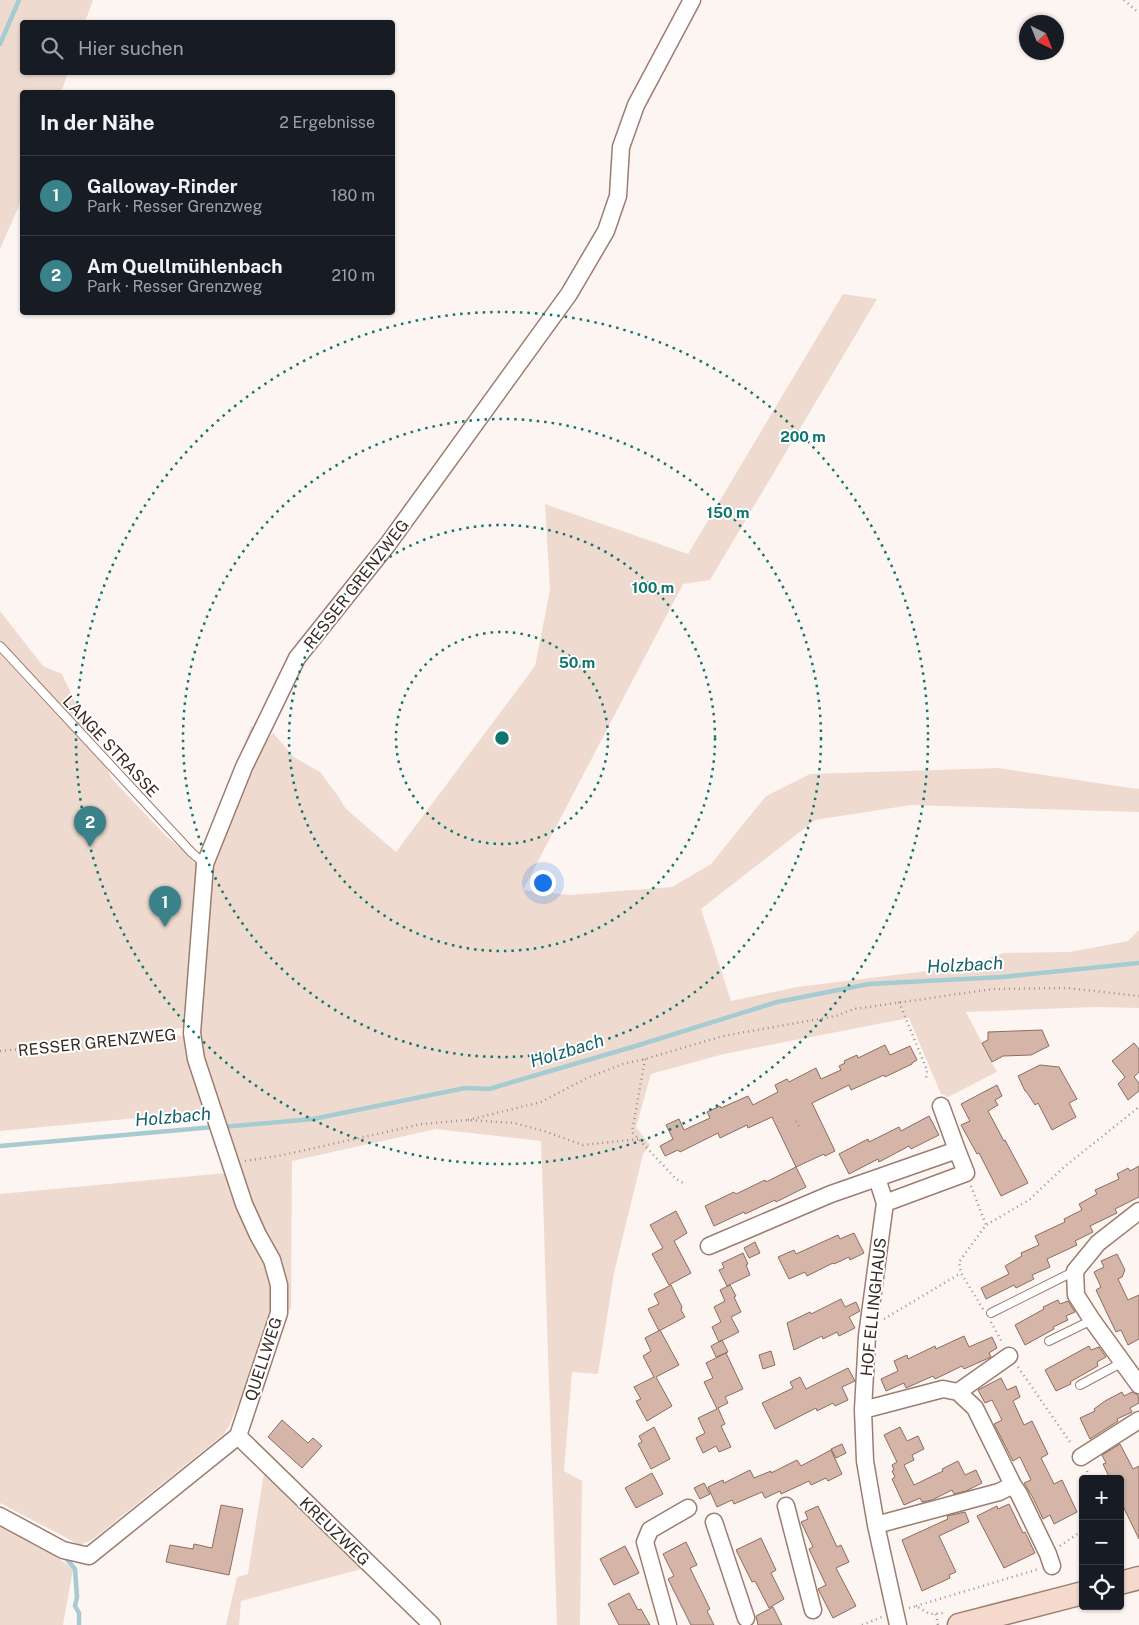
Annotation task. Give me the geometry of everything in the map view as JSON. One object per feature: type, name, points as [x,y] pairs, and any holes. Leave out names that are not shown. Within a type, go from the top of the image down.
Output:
[{"type":"main road","points":[[1124,1582],[1139,1578]]},
{"type":"main road","points":[[960,1625],[1079,1594]]},
{"type":"street","name":"RESSER GRENZWEG","points":[[192,1032],[205,864],[244,766],[298,658],[431,486],[569,294],[606,231],[618,196],[620,147],[636,105],[692,0]]},
{"type":"street","name":"QUELLWEG","points":[[192,1032],[196,1059],[244,1204],[272,1260],[279,1285],[279,1313],[238,1436]]},
{"type":"street","points":[[885,1204],[966,1173],[941,1106]]},
{"type":"street","points":[[709,1246],[832,1194],[957,1150]]},
{"type":"street","name":"HOF ELLINGHAUS","points":[[877,1178],[885,1204],[868,1329],[863,1410],[865,1461],[876,1525],[898,1625]]},
{"type":"street","points":[[1139,1211],[1098,1243],[1076,1271],[1076,1295],[1139,1384]]},
{"type":"street","points":[[958,1392],[1009,1356]]},
{"type":"street","points":[[863,1410],[943,1389],[958,1392],[975,1408],[1050,1560]]},
{"type":"street","points":[[1081,1457],[1139,1421]]},
{"type":"street","points":[[0,1516],[63,1550],[89,1556],[238,1436]]},
{"type":"street","name":"KREUZWEG","points":[[238,1436],[432,1625]]},
{"type":"street","points":[[876,1525],[999,1492],[1013,1485]]},
{"type":"street","points":[[786,1506],[812,1610]]},
{"type":"street","points":[[668,1625],[645,1542],[650,1530],[688,1508]]},
{"type":"street","points":[[714,1522],[746,1618]]},
{"type":"lane","name":"LANGE STRASSE","points":[[0,646],[192,854],[205,864]]},
{"type":"lane","points":[[991,1313],[1076,1271]]},
{"type":"lane","points":[[1049,1341],[1092,1320]]},
{"type":"lane","points":[[1080,1385],[1123,1362]]},
{"type":"path","points":[[1124,0],[1139,13]]},
{"type":"path","points":[[468,1120],[542,1102],[587,1078],[623,1064],[723,1036],[836,1016],[854,1009],[993,988],[1067,988],[1139,996]]},
{"type":"path","points":[[899,1002],[927,1070],[926,1080]]},
{"type":"path","name":"RESSER GRENZWEG","points":[[0,1051],[192,1032]]},
{"type":"path","points":[[645,1059],[632,1132],[676,1179],[685,1184]]},
{"type":"path","points":[[1081,1457],[1009,1356],[961,1273],[959,1262],[986,1225],[1029,1200],[1064,1167],[1139,1107]]},
{"type":"path","points":[[231,1164],[284,1155],[422,1124],[468,1120],[514,1123],[583,1145],[639,1139]]},
{"type":"path","points":[[796,1120],[799,1126]]},
{"type":"path","points":[[966,1173],[986,1225]]},
{"type":"path","points":[[868,1329],[961,1273]]},
{"type":"path","points":[[916,1606],[1050,1560],[1079,1534]]},
{"type":"path","points":[[936,1614],[938,1625]]},
{"type":"shaded area","points":[[0,0],[93,0],[86,20],[20,20],[20,75],[67,75],[62,90],[20,90],[20,204],[0,249]]},
{"type":"shaded area","points":[[843,294],[877,299],[710,580],[683,584],[523,890],[569,895],[672,887],[711,864],[766,796],[810,774],[998,768],[1139,788],[1139,812],[911,805],[815,820],[701,909],[731,1001],[797,987],[960,967],[1004,953],[1070,952],[1128,941],[1139,930],[1139,1008],[1096,1007],[966,1012],[997,1072],[948,1097],[941,1094],[909,1018],[724,1054],[651,1074],[636,1127],[650,1145],[643,1154],[614,1273],[598,1374],[572,1372],[564,1471],[582,1481],[580,1625],[557,1625],[541,1141],[436,1129],[292,1161],[291,1309],[274,1314],[243,1393],[224,1434],[92,1540],[80,1545],[0,1503],[0,1194],[226,1173],[195,1035],[182,1028],[124,1034],[192,1036],[211,1111],[0,1131],[0,611],[43,666],[62,674],[112,779],[166,836],[200,864],[251,726],[267,740],[273,733],[294,757],[320,772],[346,809],[396,852],[535,666],[550,590],[545,504],[688,554]]},
{"type":"shaded area","points":[[271,1472],[369,1567],[241,1601],[239,1625],[226,1625],[237,1577],[248,1574],[264,1473]]},
{"type":"shaded area","points":[[0,1527],[58,1558],[73,1569],[63,1625],[0,1625]]},
{"type":"building","points":[[1042,1030],[1049,1046],[1031,1055],[1003,1056],[992,1062],[982,1043],[988,1040],[988,1032]]},
{"type":"building","points":[[1134,1043],[1139,1049],[1139,1072],[1134,1077],[1139,1083],[1139,1091],[1128,1100],[1118,1084],[1125,1077],[1112,1061]]},
{"type":"building","points":[[885,1045],[890,1055],[910,1046],[917,1060],[912,1064],[851,1090],[849,1085],[812,1103],[835,1151],[796,1167],[772,1117],[748,1128],[747,1125],[720,1138],[718,1133],[680,1152],[678,1150],[665,1156],[660,1146],[673,1139],[666,1125],[679,1119],[684,1130],[710,1118],[707,1112],[720,1106],[721,1108],[748,1096],[753,1105],[778,1092],[775,1085],[787,1079],[789,1082],[816,1068],[821,1079],[841,1070],[839,1066],[845,1063],[844,1061],[857,1055],[858,1058]]},
{"type":"building","points":[[1040,1065],[1059,1067],[1077,1099],[1069,1103],[1076,1117],[1052,1130],[1038,1103],[1035,1105],[1025,1091],[1018,1076]]},
{"type":"building","points":[[997,1085],[1002,1096],[995,1100],[998,1105],[988,1111],[1028,1183],[1001,1196],[979,1153],[977,1154],[961,1125],[970,1121],[961,1104]]},
{"type":"building","points":[[929,1116],[939,1135],[911,1149],[909,1146],[879,1162],[878,1159],[849,1174],[839,1154],[868,1139],[869,1142],[899,1127],[901,1131]]},
{"type":"building","points":[[1139,1166],[1139,1197],[1115,1209],[1117,1213],[1090,1226],[1093,1232],[1075,1241],[1077,1245],[1047,1259],[1050,1267],[1032,1275],[1034,1279],[1016,1288],[1014,1285],[986,1299],[981,1288],[1009,1274],[1005,1266],[1022,1256],[1021,1253],[1039,1245],[1035,1236],[1065,1222],[1064,1219],[1082,1210],[1079,1204],[1097,1194],[1095,1190],[1119,1179],[1117,1174],[1128,1168],[1130,1171]]},
{"type":"building","points":[[796,1167],[806,1187],[776,1202],[775,1200],[745,1214],[744,1212],[714,1226],[705,1206],[734,1192],[736,1194],[765,1180],[766,1182]]},
{"type":"building","points":[[676,1211],[687,1233],[674,1241],[691,1273],[669,1285],[652,1254],[663,1248],[650,1225]]},
{"type":"building","points":[[854,1233],[864,1253],[850,1260],[849,1257],[833,1263],[807,1276],[805,1272],[789,1279],[778,1257],[794,1250],[796,1254],[838,1235],[840,1239]]},
{"type":"building","points":[[755,1242],[760,1253],[749,1258],[744,1248]]},
{"type":"building","points":[[743,1253],[750,1275],[727,1286],[719,1270],[724,1268],[722,1263]]},
{"type":"building","points":[[1117,1254],[1125,1270],[1122,1277],[1118,1279],[1128,1300],[1139,1295],[1139,1339],[1128,1345],[1121,1330],[1116,1332],[1096,1290],[1101,1287],[1094,1272],[1104,1267],[1101,1261]]},
{"type":"building","points":[[671,1285],[685,1317],[659,1331],[648,1309],[659,1304],[654,1294]]},
{"type":"building","points":[[730,1285],[741,1312],[731,1317],[739,1332],[719,1342],[712,1327],[721,1322],[714,1307],[725,1301],[720,1290]]},
{"type":"building","points":[[841,1299],[845,1307],[856,1302],[860,1311],[849,1317],[855,1328],[839,1336],[837,1332],[823,1339],[822,1336],[794,1350],[787,1323],[810,1312],[811,1314]]},
{"type":"building","points":[[1058,1300],[1060,1304],[1068,1301],[1075,1312],[1066,1316],[1068,1320],[1025,1345],[1015,1325]]},
{"type":"building","points":[[660,1330],[679,1365],[656,1377],[672,1406],[647,1421],[636,1401],[641,1399],[634,1387],[654,1377],[643,1356],[651,1351],[645,1338]]},
{"type":"building","points":[[964,1336],[969,1347],[992,1337],[997,1348],[989,1353],[991,1357],[964,1369],[962,1366],[935,1379],[933,1376],[906,1388],[904,1383],[886,1391],[881,1379],[898,1371],[894,1361],[907,1355],[908,1359],[935,1346],[936,1349]]},
{"type":"building","points":[[722,1340],[728,1352],[716,1357],[711,1346]]},
{"type":"building","points":[[1089,1346],[1091,1350],[1099,1347],[1106,1357],[1097,1362],[1098,1366],[1070,1382],[1071,1384],[1056,1391],[1045,1370]]},
{"type":"building","points":[[771,1351],[775,1365],[763,1369],[759,1355]]},
{"type":"building","points":[[726,1353],[743,1389],[725,1397],[728,1403],[718,1408],[725,1424],[721,1426],[731,1447],[719,1452],[716,1446],[703,1453],[696,1438],[705,1433],[698,1418],[717,1409],[704,1382],[713,1378],[706,1363]]},
{"type":"building","points":[[848,1368],[855,1381],[842,1387],[848,1400],[835,1406],[833,1403],[817,1411],[816,1408],[775,1429],[762,1403],[793,1388],[790,1382],[800,1377],[806,1389]]},
{"type":"building","points":[[1001,1378],[1007,1390],[1016,1386],[1020,1397],[1013,1401],[1024,1425],[1032,1421],[1048,1454],[1041,1458],[1054,1484],[1062,1480],[1077,1512],[1054,1524],[1050,1515],[1043,1519],[1024,1483],[1031,1480],[1020,1457],[1013,1461],[994,1424],[1002,1420],[992,1400],[985,1403],[978,1390]]},
{"type":"building","points":[[1122,1392],[1124,1396],[1132,1392],[1138,1395],[1139,1403],[1130,1408],[1132,1412],[1117,1419],[1118,1421],[1090,1439],[1080,1418],[1095,1411],[1094,1409],[1105,1401]]},
{"type":"building","points":[[282,1420],[308,1443],[313,1438],[322,1446],[302,1468],[268,1437]]},
{"type":"building","points":[[654,1427],[670,1459],[651,1469],[638,1444],[642,1442],[639,1436]]},
{"type":"building","points":[[900,1427],[907,1441],[918,1436],[924,1449],[912,1455],[914,1460],[904,1465],[914,1485],[943,1471],[942,1469],[958,1461],[965,1475],[976,1470],[982,1483],[966,1491],[954,1494],[952,1490],[932,1500],[922,1502],[920,1498],[904,1505],[892,1479],[895,1477],[892,1465],[897,1462],[884,1435]]},
{"type":"building","points":[[842,1444],[846,1453],[836,1458],[831,1449]]},
{"type":"building","points":[[1120,1444],[1133,1469],[1139,1466],[1139,1539],[1124,1508],[1124,1475],[1108,1475],[1103,1464],[1106,1463],[1102,1455]]},
{"type":"building","points":[[831,1450],[842,1474],[828,1481],[826,1478],[811,1485],[809,1481],[781,1494],[780,1491],[765,1498],[762,1492],[734,1504],[732,1500],[717,1507],[708,1487],[723,1480],[724,1483],[750,1470],[754,1478],[771,1471],[771,1473],[797,1460],[801,1466]]},
{"type":"building","points":[[652,1473],[663,1494],[636,1508],[625,1488]]},
{"type":"building","points":[[704,1483],[710,1494],[700,1499],[694,1488]]},
{"type":"building","points":[[1009,1504],[1035,1553],[1004,1568],[977,1516],[997,1506],[998,1509]]},
{"type":"building","points":[[221,1505],[243,1509],[229,1575],[166,1562],[170,1545],[193,1549],[194,1544],[212,1548]]},
{"type":"building","points":[[818,1506],[837,1547],[841,1545],[849,1562],[836,1568],[856,1606],[833,1618],[818,1589],[826,1585],[809,1549],[813,1547],[801,1522],[808,1519],[805,1512]]},
{"type":"building","points":[[965,1512],[969,1522],[939,1536],[956,1572],[949,1575],[950,1578],[922,1591],[902,1540],[948,1519],[947,1516]]},
{"type":"building","points":[[761,1538],[776,1570],[771,1573],[784,1599],[769,1608],[755,1581],[752,1582],[736,1550]]},
{"type":"building","points":[[686,1542],[697,1565],[690,1568],[710,1609],[707,1611],[714,1625],[691,1625],[668,1579],[674,1576],[663,1554]]},
{"type":"building","points":[[625,1546],[639,1573],[614,1585],[600,1559]]},
{"type":"building","points":[[629,1593],[638,1610],[641,1609],[650,1625],[619,1625],[608,1604]]},
{"type":"building","points":[[773,1607],[782,1625],[758,1625],[756,1616]]},
{"type":"waterway","points":[[0,44],[19,0]]},
{"type":"waterway","name":"Holzbach","points":[[222,1127],[313,1119],[465,1088],[489,1089],[777,1002],[869,984],[1002,977],[1139,963]]},
{"type":"waterway","name":"Holzbach","points":[[0,1146],[214,1127]]},
{"type":"waterway","points":[[64,1556],[75,1569],[77,1597],[75,1606],[79,1613],[79,1625]]},
{"type":"place","name":"Am Quellmühlenbach","points":[[90,847]]},
{"type":"place","name":"Galloway-Rinder","points":[[165,927]]}]
